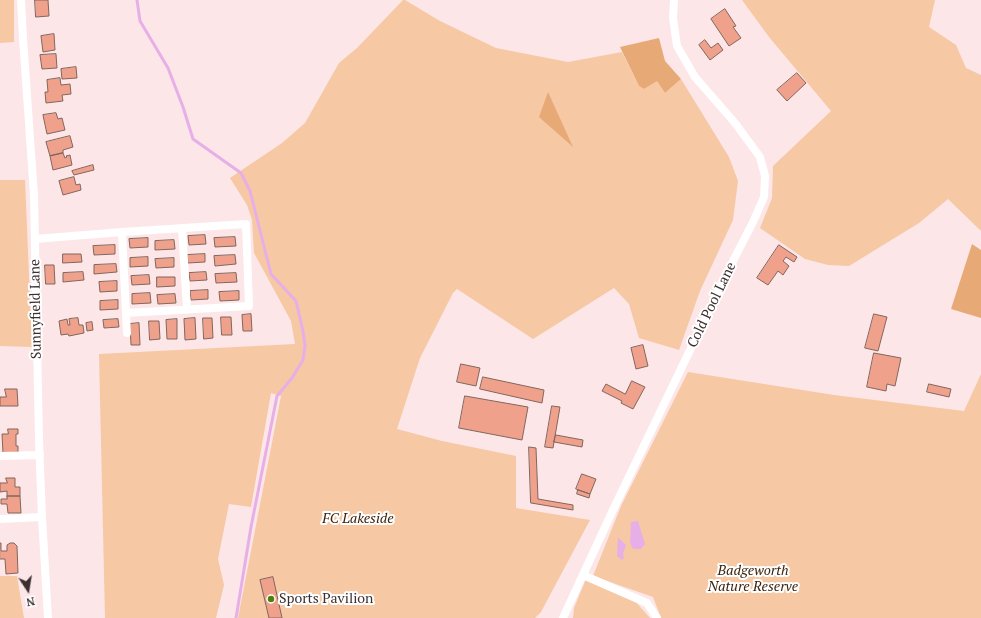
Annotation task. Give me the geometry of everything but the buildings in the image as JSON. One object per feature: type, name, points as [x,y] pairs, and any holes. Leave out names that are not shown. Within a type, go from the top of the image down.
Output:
[{"type":"street","name":"Sunnyfield Lane","points":[[21,0],[34,195],[42,517],[48,618]]},
{"type":"street","name":"Cold Pool Lane","points":[[563,618],[622,491],[764,197],[765,176],[760,157],[735,123],[695,77],[677,46],[673,18],[674,0]]},
{"type":"street","points":[[35,239],[246,224],[250,306],[126,313]]},
{"type":"street","points":[[182,228],[187,310]]},
{"type":"street","points":[[122,232],[127,333]]},
{"type":"street","points":[[0,456],[40,455]]},
{"type":"street","points":[[0,519],[42,517]]},
{"type":"street","points":[[583,575],[647,603],[657,618]]},
{"type":"green space","points":[[0,0],[14,0],[14,42],[0,43]]},
{"type":"green space","name":"FC Lakeside","points":[[403,0],[440,21],[496,48],[568,62],[622,52],[639,86],[644,89],[657,80],[665,93],[681,79],[729,157],[738,181],[733,220],[700,291],[679,350],[639,338],[629,304],[614,288],[533,339],[457,289],[453,293],[420,358],[397,429],[442,441],[516,456],[516,508],[590,520],[541,612],[535,618],[238,618],[281,396],[271,393],[251,507],[229,504],[218,559],[224,585],[216,618],[105,618],[99,354],[295,344],[291,321],[254,253],[252,220],[247,205],[230,178],[282,143],[305,123],[339,63],[357,48]]},
{"type":"green space","points":[[742,0],[935,0],[929,27],[956,45],[966,68],[981,75],[981,231],[948,199],[919,223],[849,266],[828,265],[805,259],[760,228],[772,198],[773,166],[831,111],[769,37]]},
{"type":"green space","points":[[0,180],[25,180],[32,347],[0,346]]},
{"type":"green space","name":"Badgeworth Nature Reserve","points":[[688,372],[834,395],[964,411],[981,374],[981,618],[661,618],[653,597],[593,576],[621,506]]},
{"type":"green space","points":[[0,576],[17,576],[24,618],[0,618]]},
{"type":"green space","points":[[586,579],[635,601],[650,618],[573,618],[574,608]]},
{"type":"shaded area","points":[[659,38],[665,61],[681,79],[665,93],[657,81],[644,89],[639,86],[620,47]]},
{"type":"shaded area","points":[[548,92],[573,147],[539,117]]},
{"type":"shaded area","points":[[972,244],[981,250],[981,318],[951,309]]},
{"type":"shaded area","points":[[638,521],[645,544],[641,549],[633,549],[630,543],[631,522]]},
{"type":"shaded area","points":[[618,537],[626,545],[623,554],[624,558],[622,560],[617,556]]},
{"type":"waterway","points":[[137,0],[140,21],[168,68],[193,139],[241,173],[250,191],[271,274],[296,301],[303,331],[305,346],[303,360],[292,378],[277,396],[251,527],[236,618]]},
{"type":"place","name":"Sports Pavilion","points":[[271,599]]}]
